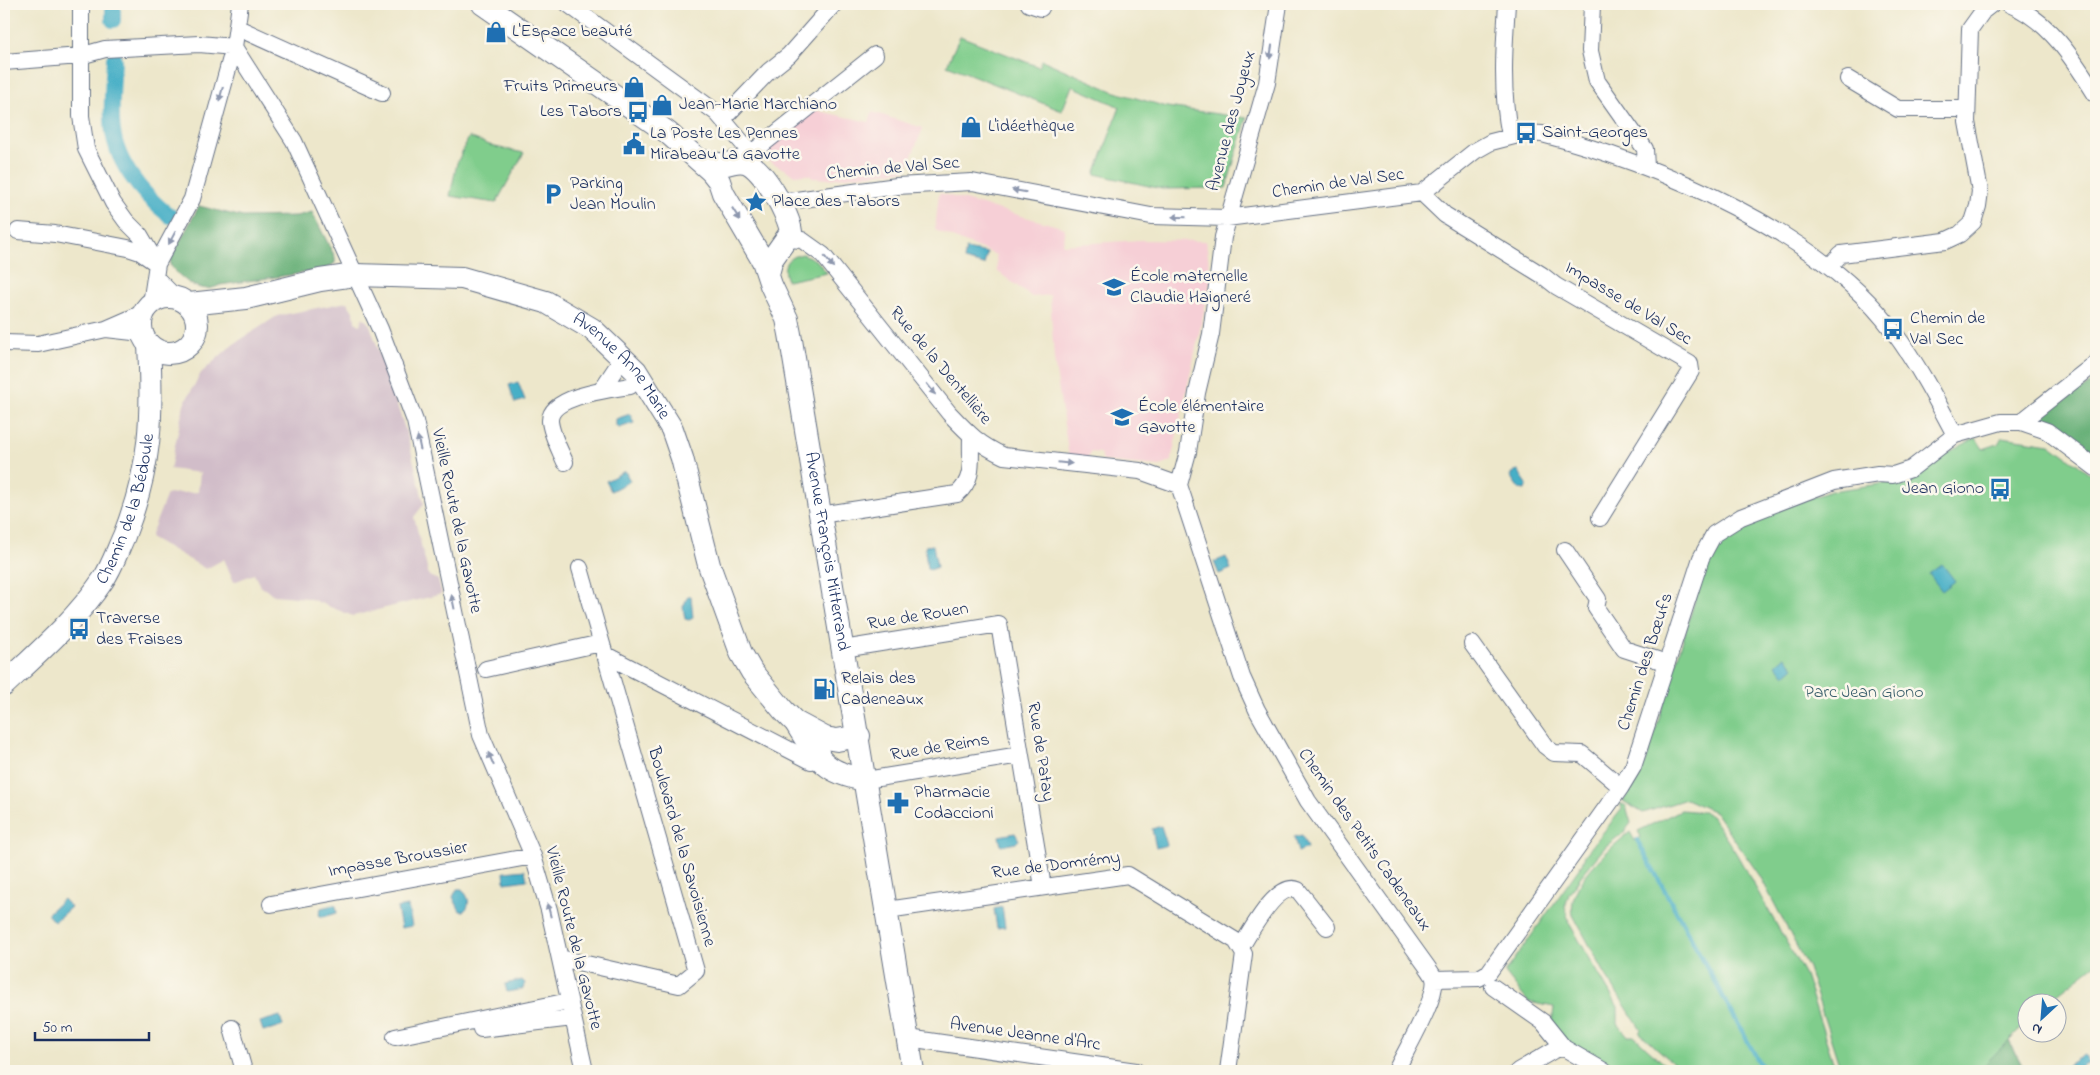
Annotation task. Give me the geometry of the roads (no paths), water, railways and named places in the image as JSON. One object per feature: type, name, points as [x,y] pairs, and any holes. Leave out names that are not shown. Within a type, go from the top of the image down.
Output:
[{"type":"street","points":[[81,4],[82,125],[92,164],[113,203],[126,221],[140,235],[156,270]]},
{"type":"street","points":[[4,62],[80,56],[105,49],[198,44],[234,47],[240,4]]},
{"type":"street","points":[[483,4],[667,132],[698,160],[738,165],[776,197],[790,225],[791,232],[772,259],[768,274]]},
{"type":"street","points":[[568,4],[723,119],[739,137],[738,165]]},
{"type":"street","points":[[723,119],[769,71],[789,55],[834,4]]},
{"type":"street","name":"Avenue des Joyeux","points":[[1179,485],[1188,452],[1197,393],[1211,334],[1223,237],[1267,83],[1279,4]]},
{"type":"street","points":[[1507,4],[1503,76],[1504,108],[1510,136]]},
{"type":"street","points":[[1592,4],[1590,51],[1597,81],[1645,149],[1646,167]]},
{"type":"street","points":[[1829,267],[1842,254],[1945,241],[1960,234],[1973,222],[1980,191],[1967,122],[1970,29],[1982,12],[1992,4]]},
{"type":"street","points":[[2009,4],[2037,20],[2072,57],[2096,95]]},
{"type":"street","points":[[238,28],[382,93]]},
{"type":"street","name":"Chemin de la Bédoule","points":[[4,685],[74,616],[103,580],[113,561],[139,494],[148,453],[151,413],[147,324],[156,270],[192,199],[234,47]]},
{"type":"street","name":"Vieille Route de la Gavotte","points":[[234,47],[294,141],[380,329],[415,420],[481,735],[534,856],[549,910],[585,1071]]},
{"type":"street","points":[[738,165],[875,55]]},
{"type":"street","points":[[1848,78],[1898,110],[1968,109]]},
{"type":"street","name":"Chemin de Val Sec","points":[[776,197],[790,201],[897,186],[972,182],[1151,216],[1227,218],[1422,193],[1475,151],[1491,142],[1526,133],[1542,134],[1646,167],[1696,189],[1775,230],[1829,267],[1854,288],[1893,329],[1913,360],[1955,435]]},
{"type":"street","points":[[738,165],[739,137]]},
{"type":"street","name":"Avenue François Mitterrand","points":[[738,165],[723,193],[756,247],[787,319],[859,736],[913,1071]]},
{"type":"street","name":"Impasse de Val Sec","points":[[1422,193],[1445,215],[1542,275],[1556,286],[1690,364],[1692,371],[1600,518]]},
{"type":"street","points":[[18,231],[55,234],[140,252],[182,301],[196,314],[198,327],[195,338],[188,347],[178,352],[158,351],[147,324]]},
{"type":"street","name":"Rue de la Dentellière","points":[[785,243],[802,240],[823,255],[971,438],[984,447],[1004,456],[1140,471],[1179,485]]},
{"type":"street","points":[[756,247],[767,251],[785,243]]},
{"type":"street","name":"Avenue Anne Marie","points":[[182,301],[246,298],[320,280],[355,275],[462,278],[546,302],[592,329],[636,371],[672,429],[682,458],[709,565],[741,653],[758,680],[822,749],[845,777],[866,780]]},
{"type":"street","name":"Avenue Anne Marie","points":[[503,290],[583,339],[616,368],[656,427],[674,465],[689,490]]},
{"type":"street","points":[[147,324],[162,298],[182,301]]},
{"type":"street","name":"Avenue Anne Marie","points":[[198,327],[246,298]]},
{"type":"street","points":[[4,343],[38,344],[106,329],[147,324]]},
{"type":"street","points":[[106,329],[147,324]]},
{"type":"street","name":"Chemin de la Bédoule","points":[[151,413],[160,382],[178,352]]},
{"type":"street","points":[[2020,422],[2096,363]]},
{"type":"street","points":[[602,389],[616,368],[627,372],[645,395],[659,408]]},
{"type":"street","points":[[565,462],[550,422],[551,414],[557,405],[602,389],[630,386]]},
{"type":"street","points":[[1955,435],[2001,422],[2020,422],[2047,431],[2096,468]]},
{"type":"street","name":"Chemin des Bœufs","points":[[1434,979],[1479,978],[1489,972],[1632,768],[1701,558],[1714,534],[1741,517],[1834,481],[1878,474],[1893,475],[1911,469],[1955,435]]},
{"type":"street","points":[[820,515],[957,494],[966,486],[970,478],[971,438]]},
{"type":"street","name":"Chemin des Petits Cadeneaux","points":[[1179,485],[1242,677],[1257,710],[1308,801],[1434,979]]},
{"type":"street","points":[[1565,550],[1598,599],[1596,608],[1624,649],[1666,663]]},
{"type":"street","name":"Boulevard de la Savoisienne","points":[[561,962],[679,985],[696,971],[580,568]]},
{"type":"street","name":"Rue de Rouen","points":[[843,649],[999,624]]},
{"type":"street","name":"Rue de Patay","points":[[999,624],[1043,887]]},
{"type":"street","points":[[1472,644],[1544,746],[1554,753],[1582,754],[1620,787]]},
{"type":"street","points":[[486,669],[603,648],[811,761],[822,749]]},
{"type":"street","name":"Avenue Anne Marie","points":[[822,749],[837,740],[859,736]]},
{"type":"street","name":"Rue de Reims","points":[[866,780],[1020,755]]},
{"type":"street","name":"Impasse Broussier","points":[[271,904],[534,856]]},
{"type":"street","name":"Rue de Domrémy","points":[[887,910],[1128,876],[1236,941],[1241,947]]},
{"type":"street","points":[[1228,1071],[1244,954],[1241,947],[1268,906],[1286,889],[1292,887],[1298,890],[1327,927]]},
{"type":"street","points":[[561,962],[651,988]]},
{"type":"street","points":[[1396,1071],[1412,1043],[1433,989],[1434,979]]},
{"type":"street","points":[[1493,988],[1543,1022],[1564,1048],[1604,1071]]},
{"type":"street","points":[[395,1037],[569,1001]]},
{"type":"street","points":[[413,1044],[478,1030],[573,1018]]},
{"type":"street","points":[[232,1028],[244,1071]]},
{"type":"street","name":"Avenue Jeanne d'Arc","points":[[908,1038],[1136,1071]]},
{"type":"street","points":[[1518,1071],[1554,1050],[1564,1048]]},
{"type":"water","points":[[966,249],[987,253],[984,265],[964,260]]},
{"type":"water","points":[[518,382],[525,400],[515,403],[509,385]]},
{"type":"water","points":[[630,414],[634,423],[619,428],[616,426],[616,419]]},
{"type":"water","points":[[625,471],[630,481],[611,491],[606,481]]},
{"type":"water","points":[[1514,471],[1518,471],[1527,484],[1525,490],[1519,489],[1510,476]]},
{"type":"water","points":[[933,545],[937,567],[930,570],[927,568],[925,546]]},
{"type":"water","points":[[1226,557],[1231,569],[1219,574],[1214,562]]},
{"type":"water","points":[[1942,564],[1955,581],[1942,591],[1929,574]]},
{"type":"water","points":[[688,596],[691,596],[693,618],[689,620],[685,619],[683,607]]},
{"type":"water","points":[[1785,656],[1794,667],[1785,675],[1776,664]]},
{"type":"water","points":[[1161,826],[1167,845],[1156,848],[1152,829]]},
{"type":"water","points":[[1015,833],[1019,840],[1016,843],[1001,846],[999,836]]},
{"type":"water","points":[[1302,835],[1307,848],[1298,852],[1294,837]]},
{"type":"water","points":[[525,870],[527,880],[505,883],[504,872]]},
{"type":"water","points":[[457,889],[462,889],[467,897],[468,906],[464,911],[460,911],[453,897]]},
{"type":"water","points":[[63,899],[71,907],[54,922],[47,914]]},
{"type":"water","points":[[336,906],[337,913],[323,917],[319,915],[321,908]]},
{"type":"water","points":[[408,906],[412,926],[401,928],[397,908]]},
{"type":"water","points":[[1002,907],[1005,927],[997,928],[994,909]]},
{"type":"water","points":[[522,980],[525,983],[523,989],[507,992],[505,984]]},
{"type":"water","points":[[280,1016],[283,1026],[263,1031],[260,1022]]},
{"type":"water","points":[[2084,1055],[2089,1063],[2075,1071],[2067,1071],[2068,1065]]},
{"type":"waterway","points":[[113,4],[113,20]]},
{"type":"waterway","points":[[114,59],[112,121],[117,149],[130,175],[139,187],[170,216]]},
{"type":"waterway","points":[[1637,840],[1764,1071]]},
{"type":"place","name":"L'Espace beauté","points":[[496,32]]},
{"type":"place","name":"Fruits Primeurs","points":[[634,87]]},
{"type":"place","name":"Jean-Marie Marchiano","points":[[662,105]]},
{"type":"place","name":"Les Tabors","points":[[638,112]]},
{"type":"place","name":"L'idéethèque","points":[[971,127]]},
{"type":"place","name":"Saint-Georges","points":[[1526,133]]},
{"type":"place","name":"La Poste Les Pennes Mirabeau La Gavotte","points":[[634,144]]},
{"type":"place","name":"Parking Jean Moulin","points":[[553,194]]},
{"type":"place","name":"Place des Tabors","points":[[756,202]]},
{"type":"place","name":"École maternelle Claudie Haigneré","points":[[1114,287]]},
{"type":"place","name":"Chemin de Val Sec","points":[[1893,329]]},
{"type":"place","name":"École élémentaire Gavotte","points":[[1122,417]]},
{"type":"place","name":"Jean Giono","points":[[2000,489]]},
{"type":"place","name":"Traverse des Fraises","points":[[79,629]]},
{"type":"place","name":"Relais des Cadeneaux","points":[[824,689]]},
{"type":"place","name":"Pharmacie Codaccioni","points":[[898,803]]},
{"type":"park label","name":"Parc Jean Giono","points":[[1864,693]]}]
